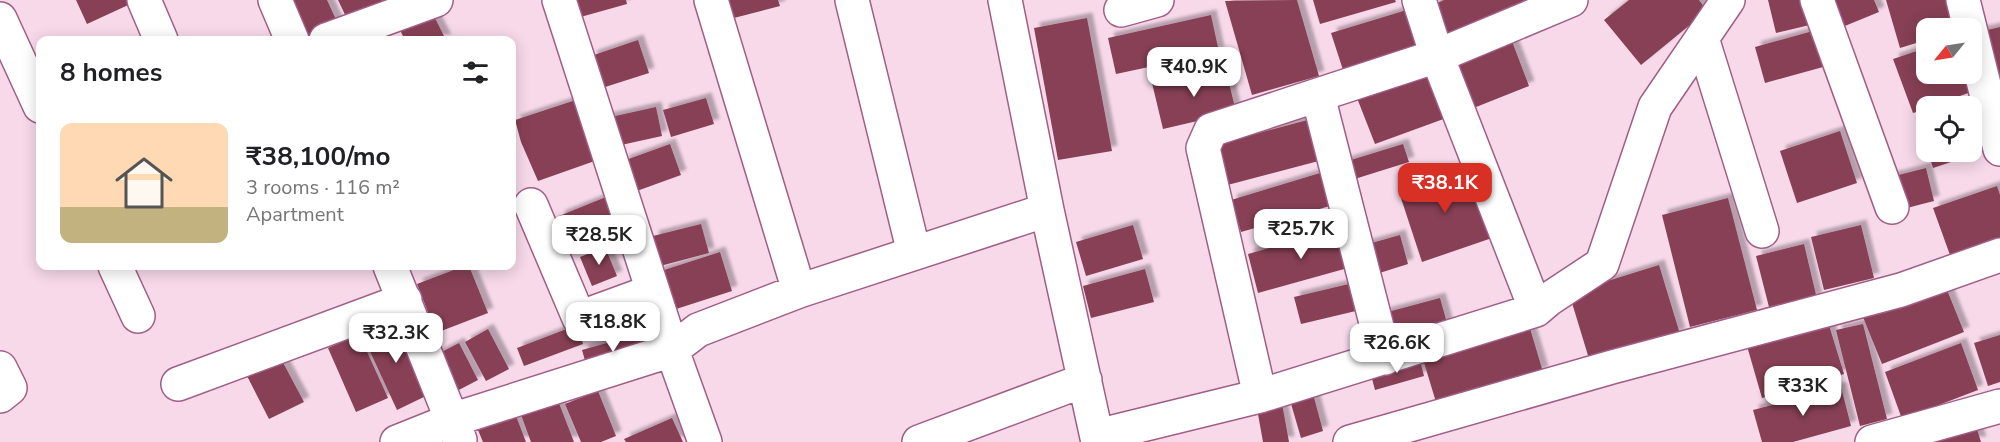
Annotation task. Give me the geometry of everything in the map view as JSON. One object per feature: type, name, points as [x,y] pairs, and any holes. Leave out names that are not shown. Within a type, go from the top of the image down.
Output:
[{"type":"street","points":[[144,0],[159,36]]},
{"type":"street","points":[[275,0],[290,36]]},
{"type":"street","points":[[337,36],[436,0]]},
{"type":"street","points":[[559,0],[672,350],[705,442]]},
{"type":"street","points":[[711,0],[799,291]]},
{"type":"street","points":[[852,0],[914,253]]},
{"type":"street","points":[[1005,0],[1047,210],[1098,439],[1260,396],[1536,310],[1602,264],[1655,107],[1728,0]]},
{"type":"street","points":[[1121,9],[1157,0]]},
{"type":"street","points":[[1419,0],[1437,56],[1536,310]]},
{"type":"street","points":[[1260,396],[1203,147],[1211,130],[1437,56],[1572,0]]},
{"type":"street","points":[[1817,0],[1892,207]]},
{"type":"street","points":[[1963,0],[2000,149]]},
{"type":"street","points":[[0,18],[36,97]]},
{"type":"street","points":[[1702,38],[1762,231]]},
{"type":"street","points":[[1318,96],[1385,358]]},
{"type":"street","points":[[531,205],[579,318],[653,291]]},
{"type":"street","points":[[397,442],[456,431],[672,350],[698,330],[799,291],[1047,210]]},
{"type":"street","points":[[1350,442],[1447,429],[1612,367],[1901,290],[2000,255]]},
{"type":"street","points":[[117,270],[138,316]]},
{"type":"street","points":[[392,270],[456,431]]},
{"type":"street","points":[[178,384],[405,300]]},
{"type":"street","points":[[919,442],[1085,380]]},
{"type":"street","points":[[1872,442],[2000,406]]},
{"type":"building","points":[[76,0],[139,0],[87,24]]},
{"type":"building","points":[[285,0],[327,0],[339,26],[315,36],[304,36]]},
{"type":"building","points":[[338,0],[382,0],[386,8],[350,25]]},
{"type":"building","points":[[572,0],[626,0],[627,4],[577,18]]},
{"type":"building","points":[[720,0],[778,0],[780,6],[726,20]]},
{"type":"building","points":[[1297,0],[1319,76],[1252,95],[1225,1]]},
{"type":"building","points":[[1313,0],[1395,0],[1396,2],[1320,24]]},
{"type":"building","points":[[1444,0],[1532,0],[1447,37],[1433,5]]},
{"type":"building","points":[[1629,0],[1699,0],[1707,11],[1641,65],[1604,20]]},
{"type":"building","points":[[1768,0],[1808,0],[1814,24],[1776,33]]},
{"type":"building","points":[[1823,0],[1874,0],[1879,12],[1835,30]]},
{"type":"building","points":[[1886,0],[1956,0],[1962,18],[1916,18],[1916,43],[1900,48]]},
{"type":"building","points":[[430,8],[444,36],[403,36],[397,24]]},
{"type":"building","points":[[1410,9],[1421,46],[1343,70],[1331,33]]},
{"type":"building","points":[[1211,15],[1219,52],[1116,74],[1108,38]]},
{"type":"building","points":[[1087,18],[1112,151],[1058,160],[1034,28]]},
{"type":"building","points":[[2000,27],[2000,124],[1982,45],[1982,31]]},
{"type":"building","points":[[1813,31],[1823,67],[1765,83],[1755,47]]},
{"type":"building","points":[[1510,36],[1529,86],[1466,111],[1447,61]]},
{"type":"building","points":[[638,40],[649,73],[602,88],[591,56]]},
{"type":"building","points":[[1916,51],[1916,84],[1968,84],[1971,92],[1960,96],[1916,96],[1916,112],[1913,113],[1893,59]]},
{"type":"building","points":[[1225,66],[1236,112],[1163,129],[1152,83]]},
{"type":"building","points":[[1431,70],[1449,117],[1375,144],[1357,98]]},
{"type":"building","points":[[585,97],[606,157],[538,181],[521,142],[516,120]]},
{"type":"building","points":[[706,98],[714,124],[671,137],[663,110]]},
{"type":"building","points":[[656,107],[662,136],[612,147],[606,118]]},
{"type":"building","points":[[1982,116],[1993,148],[1982,152]]},
{"type":"building","points":[[1319,117],[1330,158],[1220,187],[1210,146]]},
{"type":"building","points":[[1840,131],[1857,183],[1797,203],[1780,151]]},
{"type":"building","points":[[670,144],[681,175],[634,192],[623,161]]},
{"type":"building","points":[[1403,144],[1409,162],[1345,182],[1338,164]]},
{"type":"building","points":[[1931,162],[1951,162],[1933,168]]},
{"type":"building","points":[[1468,165],[1492,238],[1422,262],[1398,189]]},
{"type":"building","points":[[1926,168],[1934,201],[1895,211],[1887,178]]},
{"type":"building","points":[[1330,170],[1340,203],[1241,232],[1231,200]]},
{"type":"building","points":[[1997,186],[2000,195],[2000,238],[1950,255],[1933,208]]},
{"type":"building","points":[[611,195],[625,229],[574,251],[559,216]]},
{"type":"building","points":[[1728,198],[1757,310],[1690,327],[1662,215]]},
{"type":"building","points":[[701,224],[709,253],[660,266],[653,236]]},
{"type":"building","points":[[1133,225],[1143,259],[1086,276],[1076,242]]},
{"type":"building","points":[[1861,225],[1874,278],[1824,290],[1811,237]]},
{"type":"building","points":[[1345,227],[1355,266],[1258,293],[1248,254]]},
{"type":"building","points":[[1400,235],[1408,264],[1370,276],[1361,246]]},
{"type":"building","points":[[1804,244],[1817,299],[1770,311],[1756,256]]},
{"type":"building","points":[[605,247],[617,276],[592,286],[580,257]]},
{"type":"building","points":[[720,252],[732,291],[670,311],[658,272]]},
{"type":"building","points":[[1659,265],[1680,334],[1590,362],[1569,293]]},
{"type":"building","points":[[1145,269],[1154,302],[1091,318],[1083,286]]},
{"type":"building","points":[[454,270],[471,270],[488,313],[436,333],[417,284]]},
{"type":"building","points":[[1353,283],[1360,310],[1301,324],[1294,297]]},
{"type":"building","points":[[1945,285],[1964,332],[1882,364],[1863,317]]},
{"type":"building","points":[[1440,298],[1449,330],[1393,346],[1384,313]]},
{"type":"building","points":[[394,319],[430,394],[397,410],[362,334]]},
{"type":"building","points":[[1828,322],[1844,374],[1762,398],[1747,346]]},
{"type":"building","points":[[1863,324],[1887,419],[1860,426],[1836,330]]},
{"type":"building","points":[[577,325],[583,344],[524,366],[517,348]]},
{"type":"building","points":[[1529,325],[1543,372],[1436,402],[1422,356]]},
{"type":"building","points":[[488,329],[509,369],[486,381],[465,342]]},
{"type":"building","points":[[359,334],[388,398],[356,412],[328,348]]},
{"type":"building","points":[[639,334],[644,356],[588,371],[582,350]]},
{"type":"building","points":[[2000,335],[2000,382],[1988,386],[1974,343]]},
{"type":"building","points":[[459,343],[478,380],[451,394],[432,357]]},
{"type":"building","points":[[1961,343],[1978,390],[1902,419],[1885,372]]},
{"type":"building","points":[[279,355],[304,402],[269,419],[245,372]]},
{"type":"building","points":[[1419,357],[1424,376],[1375,390],[1370,371]]},
{"type":"building","points":[[1841,387],[1851,426],[1793,442],[1762,442],[1753,410]]},
{"type":"building","points":[[1312,390],[1323,431],[1301,438],[1289,397]]},
{"type":"building","points":[[598,391],[616,436],[601,442],[581,442],[565,404]]},
{"type":"building","points":[[557,398],[574,442],[531,442],[520,412]]},
{"type":"building","points":[[1281,398],[1289,442],[1263,442],[1256,403]]},
{"type":"building","points":[[516,416],[526,442],[483,442],[478,430]]},
{"type":"building","points":[[672,418],[683,442],[626,442],[624,439]]},
{"type":"building","points":[[1976,426],[1981,442],[1924,442]]}]
